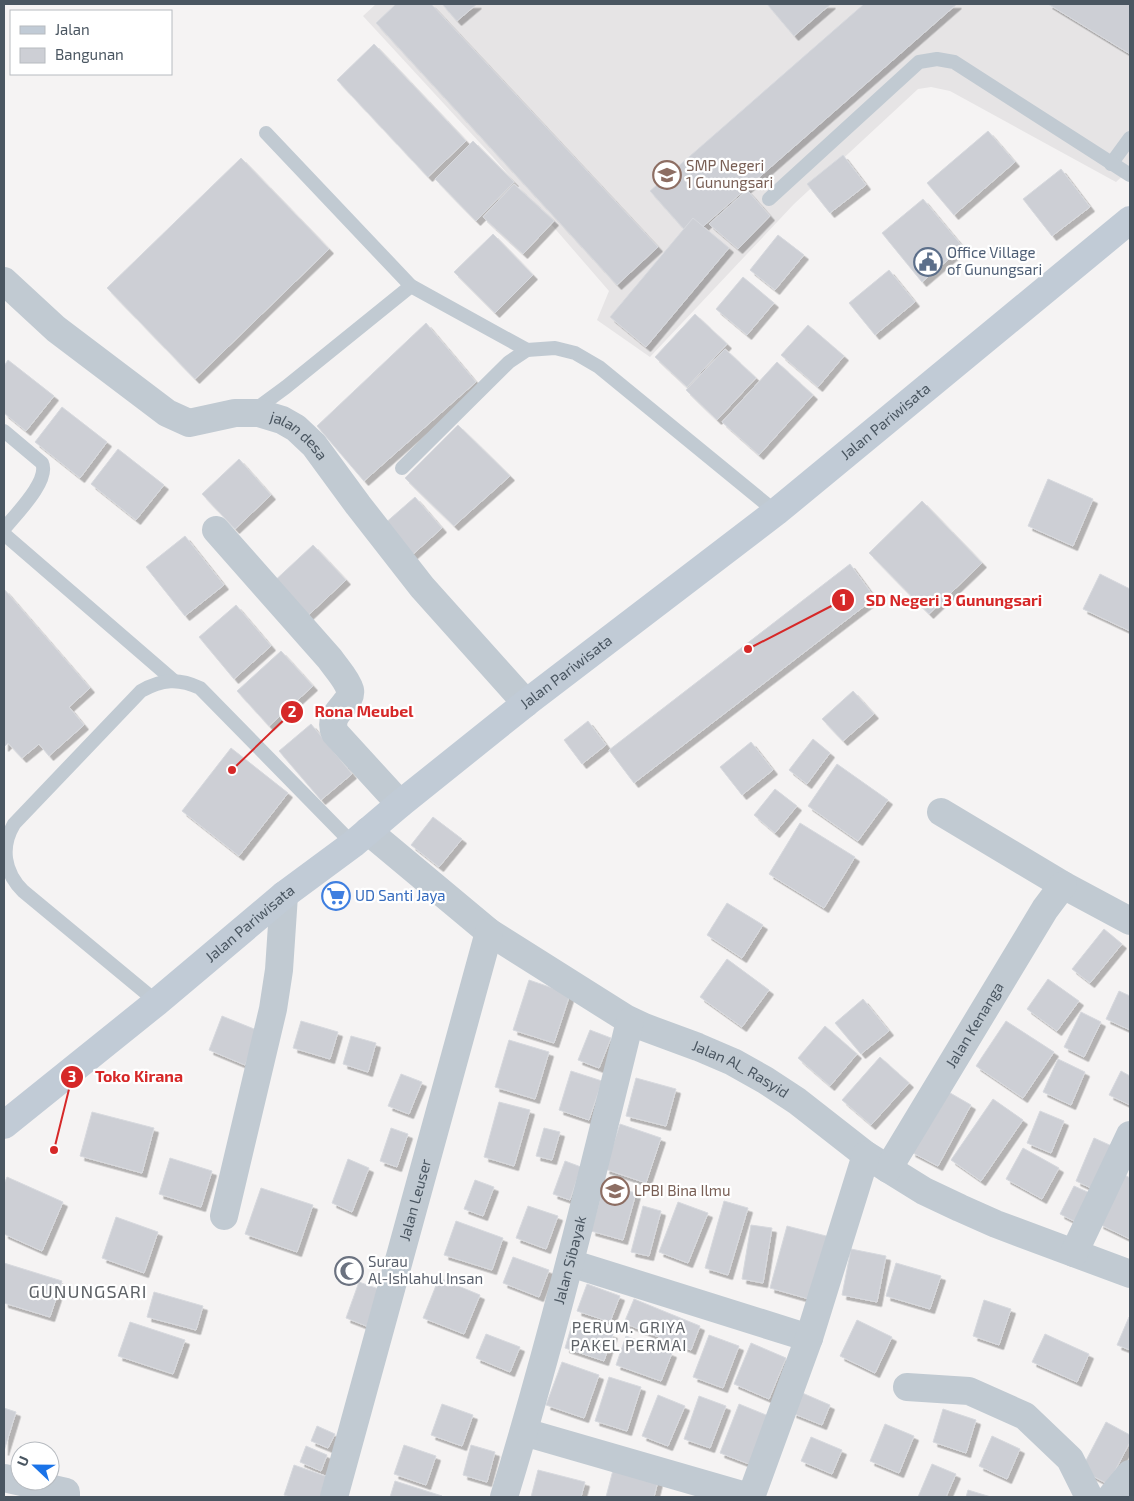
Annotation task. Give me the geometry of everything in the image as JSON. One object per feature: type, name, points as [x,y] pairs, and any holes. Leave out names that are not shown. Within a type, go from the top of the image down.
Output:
[{"type":"main road","name":"Jalan Pariwisata","points":[[4,1126],[157,1002],[284,895],[361,838],[400,804],[526,703],[776,512],[1130,220]]},
{"type":"street","name":"jalan desa","points":[[4,281],[56,329],[167,414],[189,423],[235,413],[251,412],[282,420],[296,428],[314,444],[422,588],[526,703]]},
{"type":"street","points":[[216,530],[330,659],[345,681],[350,694],[335,716],[333,723],[335,733],[400,804]]},
{"type":"street","points":[[941,812],[1063,885],[1130,921]]},
{"type":"street","name":"Jalan Al_ Rasyid","points":[[361,838],[489,932],[630,1020],[724,1058],[766,1080],[797,1101],[877,1162],[924,1191],[960,1208],[1130,1274]]},
{"type":"street","name":"Jalan Kenanga","points":[[750,1497],[877,1162],[1045,909],[1063,885]]},
{"type":"street","points":[[224,1216],[272,1009],[279,970],[284,895]]},
{"type":"street","name":"Jalan Leuser","points":[[334,1497],[489,932]]},
{"type":"street","name":"Jalan Sibayak","points":[[504,1497],[524,1432],[570,1264],[630,1020]]},
{"type":"street","points":[[1074,1253],[1130,1136]]},
{"type":"street","points":[[570,1264],[810,1338]]},
{"type":"street","points":[[907,1387],[969,1391],[1025,1416],[1070,1459],[1089,1497]]},
{"type":"street","points":[[524,1432],[750,1497]]},
{"type":"street","points":[[1112,1497],[1130,1474]]},
{"type":"street","points":[[4,1478],[73,1495]]},
{"type":"lane","points":[[769,199],[920,62],[937,59],[954,62],[1130,175]]},
{"type":"lane","points":[[266,133],[411,286],[527,350]]},
{"type":"lane","points":[[1111,164],[1130,138]]},
{"type":"lane","points":[[251,412],[286,387],[411,286]]},
{"type":"lane","points":[[402,468],[509,362],[527,350],[554,348],[575,353],[599,367],[776,512]]},
{"type":"lane","points":[[4,431],[42,463],[44,468],[40,484],[4,529]]},
{"type":"lane","points":[[4,534],[173,680]]},
{"type":"lane","points":[[157,1002],[17,885],[8,871],[5,846],[6,839],[14,824],[135,696],[157,682],[173,680],[192,685],[207,694],[361,838]]},
{"type":"shaded area","name":"SMP Negeri 1 Gunungsari","points":[[376,4],[1130,4],[1130,169],[1116,182],[950,91],[931,87],[918,89],[794,204],[650,357],[597,320],[609,291],[492,156],[363,16]]},
{"type":"building","points":[[396,4],[431,4],[658,247],[617,285],[376,23]]},
{"type":"building","points":[[442,4],[477,4],[457,21]]},
{"type":"building","points":[[767,4],[831,4],[794,36]]},
{"type":"building","points":[[864,4],[957,4],[691,237],[650,191]]},
{"type":"building","points":[[1048,4],[1130,4],[1130,54]]},
{"type":"building","points":[[374,44],[466,141],[428,177],[337,80]]},
{"type":"building","points":[[988,131],[1015,162],[954,215],[927,183]]},
{"type":"building","points":[[473,141],[514,182],[476,221],[435,179]]},
{"type":"building","points":[[843,155],[866,185],[830,213],[807,184]]},
{"type":"building","points":[[241,158],[329,249],[195,379],[107,288]]},
{"type":"building","points":[[1061,169],[1090,207],[1052,236],[1023,199]]},
{"type":"building","points":[[514,184],[554,221],[523,254],[483,217]]},
{"type":"building","points":[[747,190],[770,216],[738,249],[709,224]]},
{"type":"building","points":[[923,199],[963,247],[922,282],[882,233]]},
{"type":"building","points":[[693,218],[729,248],[646,347],[610,317]]},
{"type":"building","points":[[493,234],[533,275],[495,313],[454,272]]},
{"type":"building","points":[[778,235],[804,255],[775,290],[750,270]]},
{"type":"building","points":[[889,270],[915,302],[875,335],[849,303]]},
{"type":"building","points":[[743,277],[774,303],[747,335],[716,309]]},
{"type":"building","points":[[695,314],[727,344],[687,387],[655,357]]},
{"type":"building","points":[[426,323],[476,382],[364,481],[317,426]]},
{"type":"building","points":[[808,325],[844,356],[818,387],[781,355]]},
{"type":"building","points":[[725,349],[756,378],[717,420],[686,390]]},
{"type":"building","points":[[8,360],[54,396],[26,431],[4,413],[4,366]]},
{"type":"building","points":[[777,362],[813,395],[759,455],[722,422]]},
{"type":"building","points":[[62,407],[107,442],[80,478],[35,442]]},
{"type":"building","points":[[458,425],[510,476],[454,526],[405,478]]},
{"type":"building","points":[[118,449],[164,485],[136,520],[91,484]]},
{"type":"building","points":[[239,459],[271,495],[235,529],[202,494]]},
{"type":"building","points":[[1048,479],[1093,499],[1073,546],[1028,526]]},
{"type":"building","points":[[415,497],[442,528],[411,556],[383,525]]},
{"type":"building","points":[[922,501],[982,563],[929,614],[869,553]]},
{"type":"building","points":[[185,536],[224,585],[185,616],[146,567]]},
{"type":"building","points":[[313,545],[346,580],[301,622],[269,586]]},
{"type":"building","points":[[850,564],[875,598],[634,783],[609,750]]},
{"type":"building","points":[[1100,574],[1130,589],[1130,631],[1083,609]]},
{"type":"building","points":[[4,589],[90,688],[69,707],[84,725],[49,756],[39,744],[22,758],[8,743],[4,747]]},
{"type":"building","points":[[236,605],[271,646],[234,679],[199,637]]},
{"type":"building","points":[[281,651],[313,686],[269,726],[237,691]]},
{"type":"building","points":[[853,691],[874,714],[843,741],[822,719]]},
{"type":"building","points":[[588,721],[606,745],[582,764],[564,740]]},
{"type":"building","points":[[311,724],[352,774],[321,800],[279,751]]},
{"type":"building","points":[[813,739],[830,753],[807,784],[789,770]]},
{"type":"building","points":[[751,742],[773,770],[742,795],[720,767]]},
{"type":"building","points":[[231,748],[288,793],[239,856],[182,811]]},
{"type":"building","points":[[837,764],[888,800],[858,841],[808,806]]},
{"type":"building","points":[[775,789],[797,806],[775,833],[754,815]]},
{"type":"building","points":[[433,817],[462,839],[439,867],[411,845]]},
{"type":"building","points":[[800,823],[855,857],[824,908],[769,874]]},
{"type":"building","points":[[727,903],[763,925],[742,958],[707,935]]},
{"type":"building","points":[[1104,929],[1122,944],[1090,983],[1072,969]]},
{"type":"building","points":[[727,959],[769,990],[742,1027],[700,997]]},
{"type":"building","points":[[1048,979],[1079,1001],[1057,1031],[1027,1009]]},
{"type":"building","points":[[529,980],[570,994],[554,1043],[513,1030]]},
{"type":"building","points":[[1119,991],[1130,996],[1130,1030],[1106,1019]]},
{"type":"building","points":[[863,999],[889,1031],[861,1054],[835,1023]]},
{"type":"building","points":[[1081,1012],[1101,1022],[1084,1057],[1064,1047]]},
{"type":"building","points":[[222,1016],[259,1031],[245,1065],[209,1050]]},
{"type":"building","points":[[301,1021],[338,1032],[330,1059],[293,1048]]},
{"type":"building","points":[[1006,1021],[1054,1052],[1023,1098],[976,1066]]},
{"type":"building","points":[[825,1026],[857,1054],[830,1086],[798,1058]]},
{"type":"building","points":[[590,1030],[611,1038],[599,1068],[578,1060]]},
{"type":"building","points":[[351,1036],[376,1043],[368,1072],[343,1064]]},
{"type":"building","points":[[509,1040],[549,1052],[535,1099],[495,1087]]},
{"type":"building","points":[[880,1057],[909,1083],[871,1125],[842,1100]]},
{"type":"building","points":[[1058,1059],[1085,1072],[1071,1105],[1043,1092]]},
{"type":"building","points":[[571,1071],[602,1081],[589,1120],[559,1110]]},
{"type":"building","points":[[1121,1071],[1130,1076],[1130,1105],[1109,1095]]},
{"type":"building","points":[[401,1074],[422,1082],[409,1114],[388,1106]]},
{"type":"building","points":[[636,1078],[676,1089],[666,1126],[626,1116]]},
{"type":"building","points":[[945,1090],[971,1105],[938,1166],[911,1152]]},
{"type":"building","points":[[993,1099],[1023,1120],[981,1181],[951,1160]]},
{"type":"building","points":[[499,1102],[530,1110],[514,1166],[484,1157]]},
{"type":"building","points":[[1040,1111],[1064,1121],[1051,1153],[1027,1143]]},
{"type":"building","points":[[92,1112],[154,1128],[142,1173],[80,1156]]},
{"type":"building","points":[[620,1124],[661,1138],[646,1183],[605,1169]]},
{"type":"building","points":[[391,1128],[408,1134],[397,1167],[380,1161]]},
{"type":"building","points":[[544,1128],[560,1132],[552,1160],[536,1156]]},
{"type":"building","points":[[1094,1138],[1114,1147],[1095,1190],[1076,1181]]},
{"type":"building","points":[[1023,1148],[1059,1168],[1042,1199],[1006,1179]]},
{"type":"building","points":[[170,1158],[212,1171],[201,1207],[159,1194]]},
{"type":"building","points":[[348,1159],[369,1168],[352,1212],[332,1203]]},
{"type":"building","points":[[565,1161],[581,1167],[570,1200],[553,1194]]},
{"type":"building","points":[[1123,1174],[1130,1178],[1130,1239],[1099,1224]]},
{"type":"building","points":[[7,1177],[63,1202],[42,1251],[4,1234],[4,1184]]},
{"type":"building","points":[[475,1180],[494,1187],[483,1216],[464,1209]]},
{"type":"building","points":[[604,1185],[636,1193],[623,1240],[591,1231]]},
{"type":"building","points":[[1074,1186],[1092,1194],[1078,1223],[1060,1214]]},
{"type":"building","points":[[261,1188],[313,1205],[297,1252],[245,1234]]},
{"type":"building","points":[[724,1201],[748,1208],[728,1275],[705,1268]]},
{"type":"building","points":[[678,1202],[708,1213],[688,1263],[659,1252]]},
{"type":"building","points":[[528,1206],[558,1216],[546,1249],[516,1238]]},
{"type":"building","points":[[643,1206],[661,1211],[649,1256],[631,1252]]},
{"type":"building","points":[[116,1217],[158,1232],[144,1273],[102,1258]]},
{"type":"building","points":[[456,1221],[503,1238],[492,1270],[444,1255]]},
{"type":"building","points":[[751,1225],[772,1228],[763,1283],[742,1279]]},
{"type":"building","points":[[787,1226],[834,1238],[816,1301],[770,1288]]},
{"type":"building","points":[[851,1249],[886,1256],[877,1302],[842,1295]]},
{"type":"building","points":[[513,1257],[549,1270],[539,1297],[503,1283]]},
{"type":"building","points":[[4,1263],[62,1281],[50,1317],[4,1303]]},
{"type":"building","points":[[896,1263],[941,1276],[930,1309],[886,1296]]},
{"type":"building","points":[[439,1278],[480,1295],[464,1334],[423,1318]]},
{"type":"building","points":[[359,1282],[387,1292],[374,1329],[346,1318]]},
{"type":"building","points":[[587,1284],[620,1296],[610,1322],[577,1311]]},
{"type":"building","points":[[154,1292],[203,1306],[196,1330],[147,1317]]},
{"type":"building","points":[[634,1299],[700,1326],[691,1350],[624,1323]]},
{"type":"building","points":[[984,1300],[1011,1309],[999,1345],[973,1336]]},
{"type":"building","points":[[1130,1317],[1130,1350],[1117,1345]]},
{"type":"building","points":[[857,1320],[892,1337],[875,1373],[840,1356]]},
{"type":"building","points":[[573,1321],[613,1334],[604,1361],[565,1348]]},
{"type":"building","points":[[130,1322],[185,1340],[173,1374],[118,1356]]},
{"type":"building","points":[[486,1334],[520,1347],[510,1372],[476,1358]]},
{"type":"building","points":[[1045,1334],[1089,1354],[1077,1382],[1032,1362]]},
{"type":"building","points":[[709,1335],[739,1346],[723,1388],[693,1377]]},
{"type":"building","points":[[626,1336],[672,1353],[661,1381],[616,1365]]},
{"type":"building","points":[[751,1343],[786,1358],[769,1399],[734,1384]]},
{"type":"building","points":[[562,1362],[599,1375],[584,1418],[546,1405]]},
{"type":"building","points":[[609,1377],[641,1387],[627,1431],[595,1421]]},
{"type":"building","points":[[800,1392],[830,1405],[822,1425],[792,1413]]},
{"type":"building","points":[[658,1395],[685,1406],[668,1446],[642,1436]]},
{"type":"building","points":[[699,1396],[726,1406],[710,1448],[684,1439]]},
{"type":"building","points":[[442,1404],[473,1415],[462,1446],[431,1435]]},
{"type":"building","points":[[739,1404],[776,1419],[757,1467],[720,1453]]},
{"type":"building","points":[[4,1408],[16,1412],[4,1451]]},
{"type":"building","points":[[943,1409],[976,1420],[966,1453],[933,1442]]},
{"type":"building","points":[[1106,1422],[1130,1435],[1130,1442],[1108,1484],[1081,1470]]},
{"type":"building","points":[[885,1424],[914,1436],[899,1473],[870,1461]]},
{"type":"building","points":[[317,1426],[335,1434],[328,1448],[311,1441]]},
{"type":"building","points":[[992,1436],[1020,1449],[1007,1479],[979,1466]]},
{"type":"building","points":[[811,1437],[842,1450],[832,1474],[801,1461]]},
{"type":"building","points":[[404,1445],[436,1456],[426,1485],[394,1474]]},
{"type":"building","points":[[471,1445],[495,1452],[487,1482],[463,1475]]},
{"type":"building","points":[[306,1446],[327,1455],[321,1471],[300,1462]]},
{"type":"building","points":[[932,1464],[956,1474],[946,1497],[918,1497]]},
{"type":"building","points":[[294,1465],[328,1477],[322,1497],[290,1497],[284,1495]]},
{"type":"building","points":[[538,1470],[585,1482],[581,1497],[531,1497]]},
{"type":"building","points":[[613,1470],[658,1481],[654,1497],[606,1497]]},
{"type":"building","points":[[395,1481],[442,1496],[390,1497]]},
{"type":"building","points":[[968,1490],[991,1497],[966,1497]]},
{"type":"place","name":"SMP Negeri 1 Gunungsari","points":[[667,175]]},
{"type":"place","name":"Office Village of Gunungsari","points":[[928,262]]},
{"type":"place","name":"SD Negeri 3 Gunungsari","points":[[748,649]]},
{"type":"place","name":"Rona Meubel","points":[[232,770]]},
{"type":"place","name":"UD Santi Jaya","points":[[336,896]]},
{"type":"place","name":"Toko Kirana","points":[[54,1150]]},
{"type":"place","name":"LPBI Bina Ilmu","points":[[615,1191]]},
{"type":"place","name":"Surau Al-Ishlahul Insan","points":[[349,1271]]},
{"type":"district","name":"GUNUNGSARI","points":[[88,1292]]},
{"type":"district","name":"PERUM. GRIYA PAKEL PERMAI","points":[[629,1336]]}]
